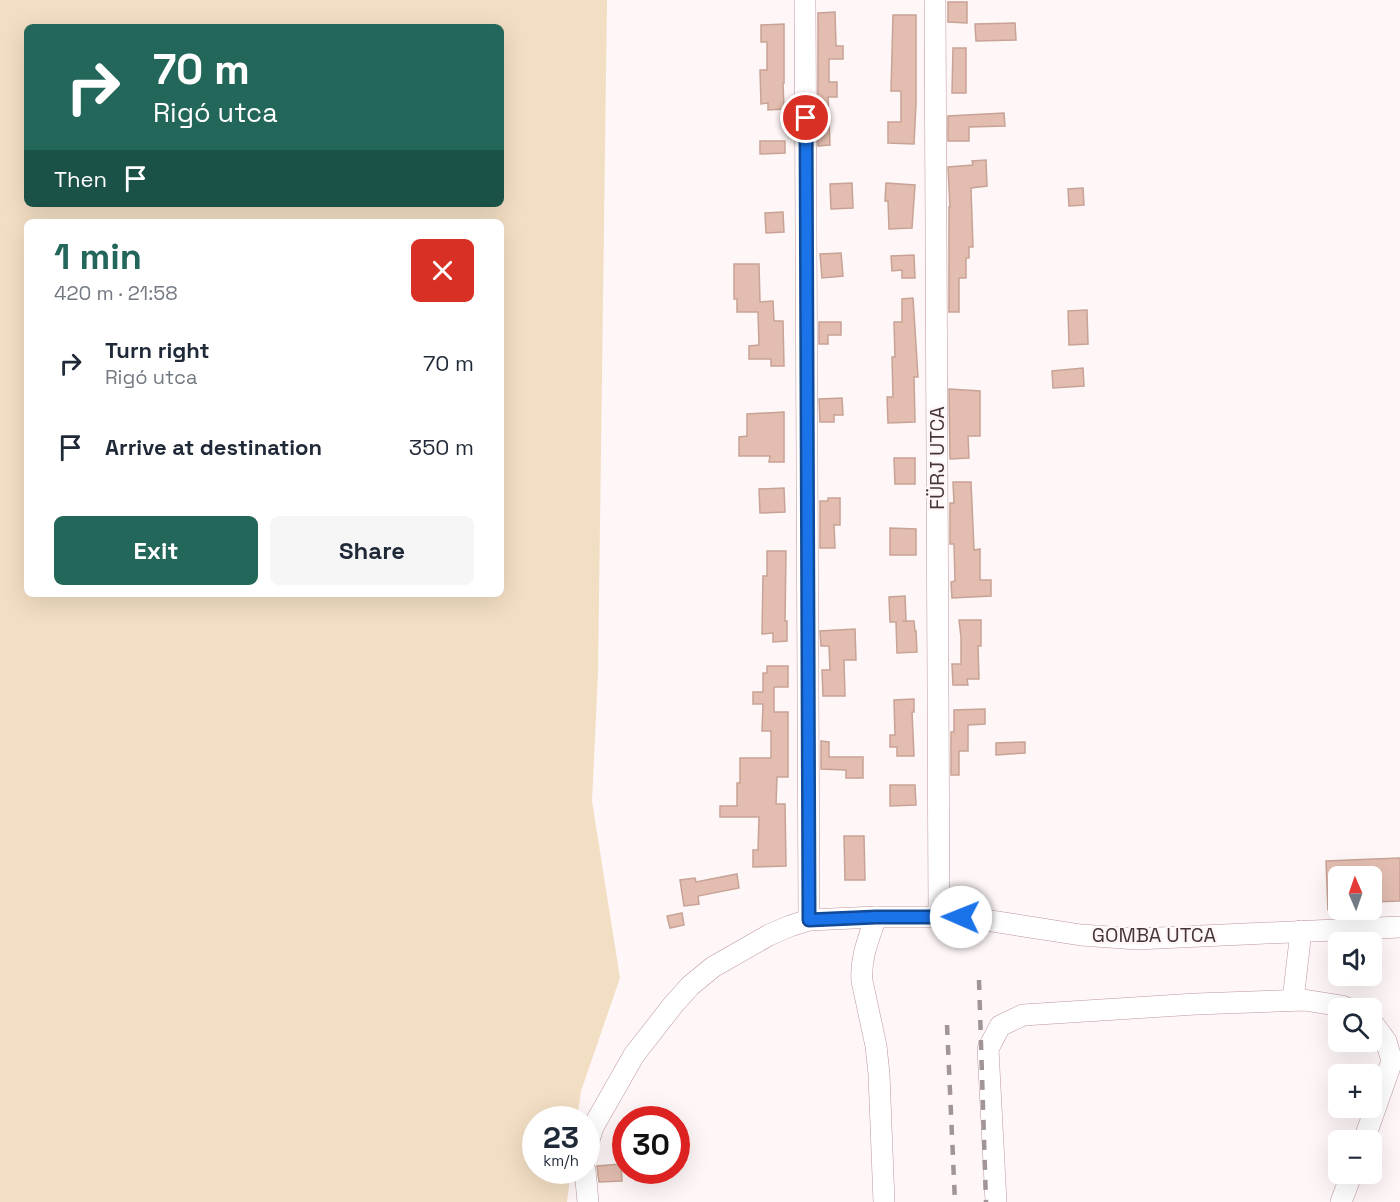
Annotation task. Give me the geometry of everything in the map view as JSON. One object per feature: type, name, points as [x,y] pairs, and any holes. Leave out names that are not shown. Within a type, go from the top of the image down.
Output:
[{"type":"street","points":[[805,0],[809,920]]},
{"type":"street","name":"FÜRJ UTCA","points":[[935,0],[939,916]]},
{"type":"street","name":"GOMBA UTCA","points":[[600,1115],[634,1055],[690,986],[713,967],[738,952],[779,930],[809,920],[939,916],[979,919],[1081,935],[1137,939],[1400,927]]},
{"type":"street","points":[[876,917],[867,942],[861,970],[878,1065],[884,1202]]},
{"type":"street","points":[[1293,1000],[1301,931]]},
{"type":"street","points":[[996,1202],[988,1049],[1000,1026],[1023,1015],[1293,1000],[1328,1004]]},
{"type":"street","points":[[1368,1130],[1392,1061],[1382,1036]]},
{"type":"street","points":[[586,1184],[588,1202]]},
{"type":"street","points":[[1341,1202],[1348,1184]]},
{"type":"shaded area","points":[[0,0],[607,0],[598,673],[592,801],[620,978],[581,1091],[579,1106],[522,1106],[522,1184],[569,1184],[567,1202],[0,1202]]},
{"type":"building","points":[[948,2],[967,2],[967,23],[948,22]]},
{"type":"building","points":[[835,12],[836,46],[843,46],[843,59],[829,59],[829,82],[837,82],[837,97],[828,97],[830,145],[818,146],[818,13]]},
{"type":"building","points":[[893,15],[916,15],[914,144],[888,143],[888,122],[901,122],[901,91],[891,91]]},
{"type":"building","points":[[1015,23],[1016,40],[976,41],[975,24]]},
{"type":"building","points":[[784,24],[784,109],[768,110],[768,103],[761,104],[760,70],[767,70],[767,42],[761,42],[761,25]]},
{"type":"building","points":[[953,48],[966,48],[966,93],[952,93]]},
{"type":"building","points":[[1004,113],[1005,126],[969,127],[969,141],[948,141],[948,116]]},
{"type":"building","points":[[760,141],[785,141],[785,153],[760,154]]},
{"type":"building","points":[[986,160],[987,186],[971,188],[973,247],[969,247],[969,258],[966,258],[966,278],[959,278],[959,312],[949,312],[948,167],[973,165],[972,161]]},
{"type":"building","points":[[852,183],[853,208],[831,209],[830,184]]},
{"type":"building","points":[[886,183],[915,185],[912,228],[889,229],[888,201],[885,201]]},
{"type":"building","points":[[1083,188],[1084,205],[1069,206],[1068,189]]},
{"type":"building","points":[[783,212],[784,232],[766,233],[765,213]]},
{"type":"building","points":[[841,253],[843,276],[822,278],[820,254]]},
{"type":"building","points":[[914,255],[915,278],[902,278],[902,270],[892,271],[891,256]]},
{"type":"building","points":[[734,264],[759,264],[760,302],[773,301],[774,321],[783,321],[784,366],[771,366],[771,359],[749,359],[749,346],[759,345],[758,312],[737,312],[737,299],[734,299]]},
{"type":"building","points":[[913,298],[918,377],[914,377],[915,422],[888,423],[887,397],[893,397],[894,322],[902,322],[902,299]]},
{"type":"building","points":[[1087,310],[1088,344],[1069,345],[1068,311]]},
{"type":"building","points":[[819,322],[841,322],[841,335],[828,335],[828,344],[819,344]]},
{"type":"building","points":[[1083,368],[1084,386],[1053,388],[1052,371]]},
{"type":"building","points":[[949,389],[980,391],[980,436],[968,436],[969,458],[950,459]]},
{"type":"building","points":[[842,398],[843,415],[834,415],[834,422],[820,422],[819,399]]},
{"type":"building","points":[[784,412],[784,462],[769,462],[770,456],[739,456],[739,437],[747,436],[747,414]]},
{"type":"building","points":[[894,458],[915,458],[915,484],[895,484]]},
{"type":"building","points":[[953,482],[971,482],[974,550],[980,549],[980,580],[991,580],[991,596],[952,598],[951,582],[955,581],[954,544],[950,544],[950,503],[954,503]]},
{"type":"building","points":[[784,488],[785,512],[760,513],[759,489]]},
{"type":"building","points":[[828,498],[840,498],[840,525],[834,525],[835,548],[820,548],[820,501],[828,501]]},
{"type":"building","points":[[890,528],[916,529],[916,555],[890,555]]},
{"type":"building","points":[[767,551],[786,551],[787,641],[773,642],[773,633],[762,634],[763,576],[767,576]]},
{"type":"building","points":[[905,596],[906,621],[914,621],[917,652],[897,653],[896,622],[890,622],[889,597]]},
{"type":"building","points":[[959,620],[981,620],[981,646],[978,646],[979,679],[967,679],[968,685],[953,685],[952,664],[961,664]]},
{"type":"building","points":[[855,629],[856,660],[844,660],[845,696],[823,696],[822,670],[830,670],[829,646],[821,646],[820,631]]},
{"type":"building","points":[[767,666],[788,666],[788,687],[774,687],[774,712],[788,712],[788,777],[777,777],[776,804],[785,804],[786,866],[753,867],[753,850],[758,850],[759,817],[720,817],[720,806],[737,806],[740,758],[771,758],[771,731],[762,731],[763,704],[753,704],[753,692],[763,692],[763,673],[767,673]]},
{"type":"building","points":[[914,699],[914,712],[912,712],[914,756],[897,756],[897,747],[890,747],[890,735],[895,735],[894,700]]},
{"type":"building","points":[[985,709],[985,724],[968,725],[968,751],[959,751],[959,775],[951,775],[951,732],[954,732],[954,710]]},
{"type":"building","points":[[821,741],[829,742],[829,757],[863,757],[863,778],[846,778],[846,770],[821,769]]},
{"type":"building","points":[[1025,742],[1025,753],[996,755],[996,743]]},
{"type":"building","points":[[890,785],[915,785],[916,805],[890,806]]},
{"type":"building","points":[[844,836],[864,836],[865,880],[845,880]]},
{"type":"building","points":[[1400,858],[1400,901],[1382,902],[1382,866],[1328,866],[1328,910],[1326,861]]},
{"type":"building","points":[[737,874],[739,888],[698,896],[699,904],[684,906],[680,880],[695,878],[696,882]]},
{"type":"building","points":[[682,913],[684,925],[670,928],[667,916]]},
{"type":"building","points":[[612,1165],[612,1181],[600,1182],[600,1166]]},
{"type":"railway","points":[[979,980],[986,1202]]},
{"type":"railway","points":[[947,1025],[955,1202]]},
{"type":"route","points":[[806,118],[809,920],[961,917]]}]
